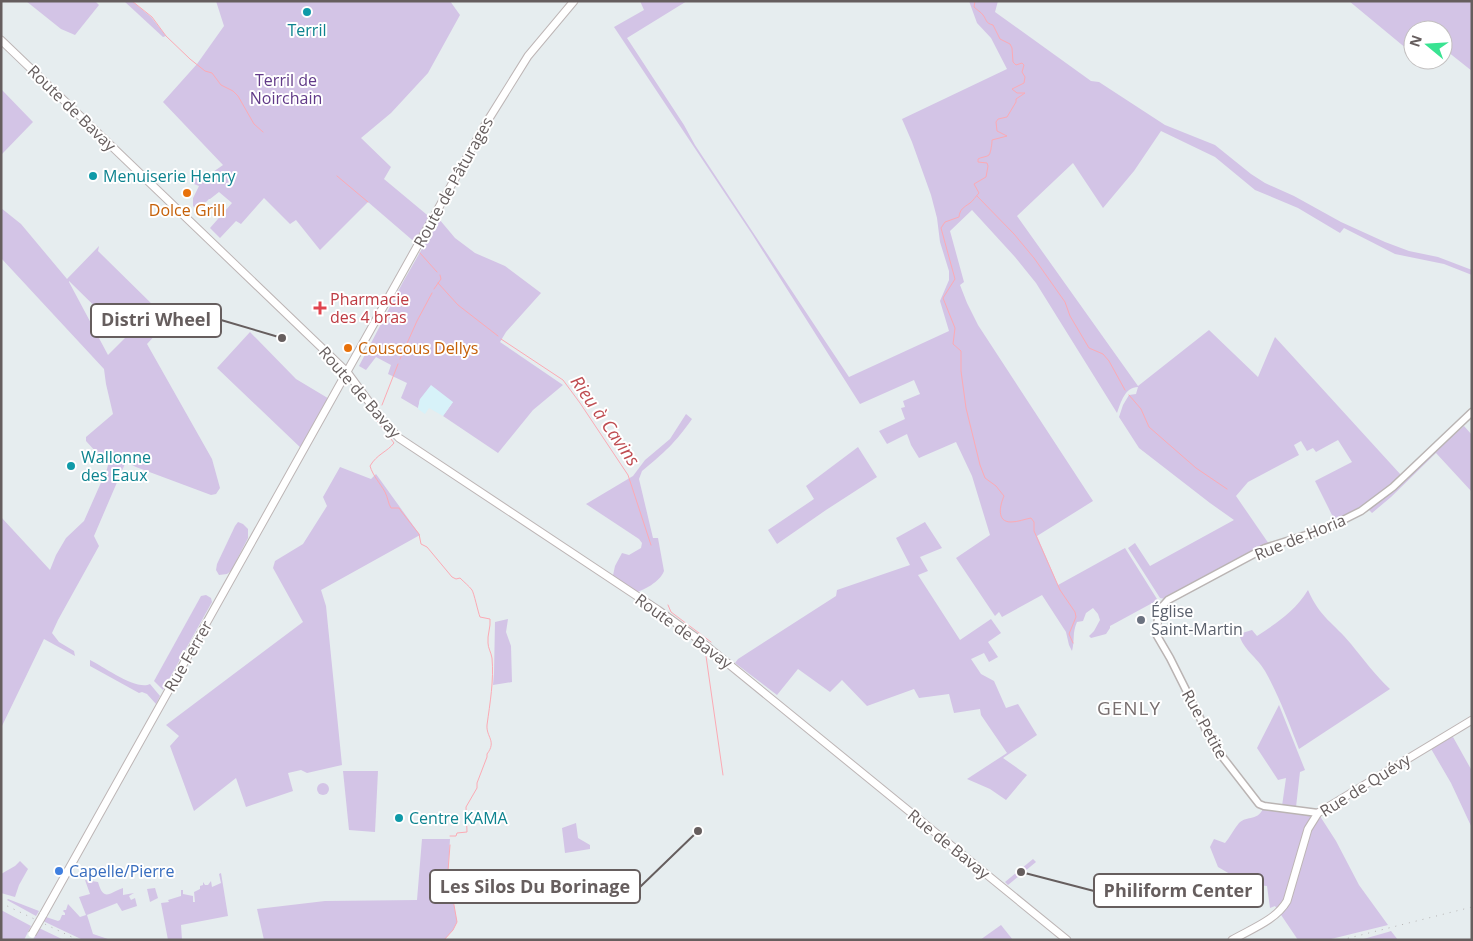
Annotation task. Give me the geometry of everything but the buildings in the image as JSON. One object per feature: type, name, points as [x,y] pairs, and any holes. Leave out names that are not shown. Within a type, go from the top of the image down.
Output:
[{"type":"main road","name":"Route de Pâturages","points":[[347,372],[514,76],[544,36],[574,1]]},
{"type":"main road","name":"Route de Bavay","points":[[1,40],[347,372],[383,421],[404,442],[680,626],[832,748]]},
{"type":"main road","name":"Rue Ferrer","points":[[31,937],[347,372]]},
{"type":"main road","name":"Rue de Quévy","points":[[1232,940],[1272,917],[1282,908],[1287,900],[1308,829],[1318,813],[1472,720]]},
{"type":"main road","name":"Rue de Bavay","points":[[832,748],[1067,940]]},
{"type":"street","name":"Rue de Horia","points":[[1156,634],[1158,613],[1166,602],[1265,548],[1326,529],[1361,511],[1393,486],[1472,412]]},
{"type":"street","name":"Rue Petite","points":[[1156,634],[1214,746],[1255,800],[1264,806],[1318,813]]},
{"type":"green space","points":[[26,1],[95,1],[99,5],[75,35],[61,29]]},
{"type":"green space","points":[[124,1],[132,1],[151,17],[166,36],[163,37]]},
{"type":"green space","name":"Terril de Noirchain","points":[[216,1],[450,1],[460,15],[428,73],[391,113],[361,138],[391,167],[384,179],[432,219],[418,245],[368,202],[320,250],[296,220],[290,224],[264,198],[241,224],[236,221],[220,238],[210,228],[232,203],[219,192],[199,209],[196,209],[193,206],[193,198],[199,186],[194,184],[194,173],[204,182],[223,165],[163,102],[197,64],[224,26]]},
{"type":"green space","points":[[640,1],[687,1],[627,38],[695,145],[849,377],[949,331],[940,301],[949,280],[949,271],[940,242],[937,218],[931,195],[902,119],[1007,69],[991,38],[977,23],[969,1],[998,1],[995,12],[1091,81],[1099,82],[1165,125],[1215,145],[1265,183],[1385,242],[1409,251],[1438,257],[1472,270],[1472,275],[1444,264],[1395,254],[1344,228],[1340,233],[1298,208],[1255,190],[1215,157],[1161,131],[1134,171],[1103,208],[1073,163],[1017,216],[1138,386],[1209,330],[1258,377],[1275,337],[1401,475],[1370,500],[1335,521],[1315,481],[1352,462],[1338,440],[1316,452],[1313,448],[1307,451],[1301,441],[1294,445],[1299,455],[1248,482],[1236,496],[1269,544],[1165,599],[1160,598],[1128,548],[1135,543],[1150,566],[1234,520],[1139,448],[1119,417],[1129,395],[1136,394],[1138,387],[1127,392],[1117,413],[1036,283],[972,210],[950,231],[964,282],[960,285],[967,303],[978,325],[1093,501],[1037,536],[1058,585],[1125,548],[1157,599],[1110,626],[1106,634],[1091,638],[1089,636],[1100,620],[1093,608],[1086,613],[1083,621],[1077,622],[1072,651],[1066,632],[1042,595],[1002,617],[999,612],[995,616],[956,558],[990,535],[972,476],[956,442],[919,458],[907,434],[887,444],[879,431],[905,419],[901,408],[905,407],[903,401],[920,394],[914,380],[860,404],[752,234],[614,27],[644,10]]},
{"type":"green space","points":[[1349,1],[1472,1],[1472,71],[1453,56],[1453,20],[1403,20],[1403,46]]},
{"type":"green space","points":[[1,89],[33,122],[1,155]]},
{"type":"green space","points":[[1,208],[21,224],[67,279],[99,246],[98,251],[157,309],[155,311],[167,322],[147,344],[212,459],[220,488],[216,494],[211,495],[136,467],[130,464],[127,459],[94,536],[99,546],[52,633],[59,642],[74,651],[75,656],[44,639],[1,728],[1,517],[50,570],[66,538],[84,521],[107,469],[108,465],[86,441],[86,437],[113,414],[104,369],[1,258]],"holes":[[[69,281],[126,337],[108,355]]]},
{"type":"green space","points":[[439,219],[455,238],[475,253],[505,266],[541,293],[506,332],[500,342],[563,385],[533,410],[498,453],[443,416],[453,402],[420,399],[418,408],[401,398],[407,383],[388,374],[391,365],[376,357],[366,370],[359,366],[403,282]]},
{"type":"green space","points":[[250,332],[296,379],[331,400],[303,450],[217,368]]},
{"type":"green space","points":[[686,414],[692,419],[669,447],[642,471],[639,479],[653,538],[658,538],[664,571],[659,579],[651,585],[633,593],[612,580],[615,566],[622,553],[629,555],[641,548],[642,543],[639,539],[586,504],[633,476],[645,460],[670,439]]},
{"type":"green space","points":[[1464,426],[1472,435],[1472,492],[1436,453],[1372,513],[1368,509],[1448,437],[1450,438]]},
{"type":"green space","points":[[858,447],[877,477],[777,544],[768,530],[814,499],[806,486]]},
{"type":"green space","points":[[340,467],[371,479],[376,474],[420,535],[321,590],[326,606],[342,765],[307,773],[301,770],[288,773],[293,791],[246,807],[236,778],[194,811],[170,746],[179,736],[166,725],[303,622],[273,568],[275,561],[303,544],[327,506],[323,497]]},
{"type":"green space","points":[[238,522],[248,529],[248,538],[231,571],[227,574],[219,575],[216,570],[217,564]]},
{"type":"green space","points":[[925,522],[942,548],[920,557],[928,571],[918,575],[960,640],[991,619],[1001,633],[988,642],[998,657],[989,662],[984,653],[971,659],[981,674],[994,681],[1006,708],[1018,704],[1037,735],[1003,758],[1027,775],[1006,800],[990,789],[967,779],[1007,753],[981,715],[980,709],[954,713],[949,694],[919,698],[914,689],[867,706],[842,680],[830,692],[798,669],[777,695],[735,663],[738,659],[836,596],[837,590],[910,565],[896,538]]},
{"type":"green space","points":[[1308,590],[1322,614],[1345,637],[1374,673],[1390,689],[1299,749],[1270,680],[1262,666],[1244,645],[1239,634],[1252,630],[1257,636],[1291,611]]},
{"type":"green space","points":[[206,595],[211,598],[212,602],[163,690],[154,681],[201,596]]},
{"type":"green space","points":[[508,619],[506,632],[511,646],[512,682],[493,685],[495,622]]},
{"type":"green space","points":[[90,660],[129,681],[144,685],[150,684],[160,696],[156,704],[147,694],[139,693],[90,666]]},
{"type":"green space","points":[[1279,705],[1305,770],[1300,772],[1296,807],[1282,806],[1286,778],[1278,780],[1257,748]]},
{"type":"green space","points":[[1453,737],[1472,771],[1472,828],[1451,783],[1430,747]]},
{"type":"green space","points":[[343,771],[378,771],[375,832],[349,830]]},
{"type":"green space","points":[[325,783],[328,784],[328,794],[321,795],[318,794],[317,787],[318,784]]},
{"type":"green space","points":[[1264,806],[1318,813],[1336,841],[1359,885],[1388,925],[1327,940],[1298,940],[1275,906],[1270,908],[1267,886],[1247,884],[1218,867],[1210,847],[1214,839],[1225,843],[1239,823],[1259,814]]},
{"type":"green space","points":[[576,823],[578,838],[590,845],[590,849],[565,853],[562,828]]},
{"type":"green space","points":[[422,839],[450,839],[448,871],[457,922],[444,940],[264,940],[257,909],[325,901],[417,900]]},
{"type":"green space","points":[[1033,859],[1036,862],[1008,885],[1005,882]]},
{"type":"green space","points":[[20,861],[28,869],[15,897],[1,893],[1,874]]},
{"type":"green space","points":[[221,873],[228,916],[181,925],[182,940],[168,940],[161,903],[169,902],[168,900],[181,896],[181,890],[183,890],[183,894],[193,896],[193,902],[195,902],[194,892],[200,889],[203,882],[205,885],[208,885],[211,881],[212,887],[221,883],[219,874]]},
{"type":"green space","points":[[85,880],[98,882],[105,894],[123,888],[123,895],[134,893],[129,896],[131,900],[135,898],[137,906],[122,911],[117,903],[87,915],[93,934],[111,940],[83,940],[43,921],[46,917],[60,920],[62,915],[65,915],[63,911],[66,910],[68,904],[80,917],[86,915],[79,897],[90,894]]},
{"type":"green space","points":[[155,888],[158,898],[150,902],[147,889]]},
{"type":"green space","points":[[8,899],[39,911],[36,916]]},
{"type":"green space","points":[[1,910],[31,926],[24,940],[1,940]]},
{"type":"green space","points":[[1001,925],[1013,940],[980,940]]},
{"type":"green space","points":[[39,928],[64,940],[33,940]]},
{"type":"green space","points":[[1391,931],[1398,940],[1360,940],[1388,932]]},
{"type":"sand","points":[[431,385],[453,402],[443,416],[429,408],[425,414],[418,409],[420,399]]},
{"type":"waterway","points":[[132,1],[152,17],[166,36],[190,59],[205,71],[212,73],[221,85],[233,91],[238,96],[254,124],[263,132]]},
{"type":"waterway","points":[[975,1],[974,7],[987,22],[993,25],[1000,39],[1010,44],[1013,62],[1016,65],[1022,63],[1024,65],[1022,72],[1025,77],[1024,83],[1012,89],[1017,93],[1025,93],[1016,99],[1007,117],[998,119],[996,122],[997,131],[1007,136],[992,140],[989,155],[978,159],[978,162],[987,163],[988,166],[986,177],[974,184],[979,193],[962,209],[959,217],[945,222],[941,228],[955,279],[943,298],[955,328],[953,344],[961,351],[961,371],[966,408],[980,465],[985,478],[996,486],[1004,496],[1000,512],[1003,519],[1016,522],[1031,518],[1034,522],[1034,531],[1060,590],[1075,612],[1076,617],[1069,634],[1073,643]]},
{"type":"waterway","points":[[337,176],[368,202]]},
{"type":"waterway","points":[[977,196],[1014,234],[1034,258],[1065,302],[1070,316],[1089,348],[1103,354],[1125,390]]},
{"type":"waterway","points":[[420,253],[437,272]]},
{"type":"waterway","points":[[434,289],[441,279],[440,275]]},
{"type":"waterway","points":[[438,283],[458,305],[498,336]]},
{"type":"waterway","points":[[400,359],[432,293]]},
{"type":"waterway","name":"Rieu à Cavins","points":[[501,339],[563,380],[580,403],[628,475],[651,545]]},
{"type":"waterway","points":[[382,405],[398,364]]},
{"type":"waterway","points":[[1129,395],[1141,409],[1149,427],[1196,468],[1227,489]]},
{"type":"waterway","points":[[375,418],[394,443],[370,466],[385,492],[391,508],[399,508],[419,534],[421,544],[427,547],[452,577],[460,578],[471,588],[480,617],[490,619],[488,647],[492,658],[492,675],[487,729],[491,746],[477,783],[477,788],[466,807],[467,832],[450,836]]},
{"type":"waterway","points":[[668,605],[671,612],[711,642]]},
{"type":"waterway","name":"Rieu à Cavins","points":[[705,649],[723,775]]},
{"type":"waterway","points":[[444,940],[457,922],[448,871],[450,845]]},
{"type":"railway","points":[[1,903],[78,940]]},
{"type":"railway","points":[[1341,940],[1472,907]]},
{"type":"place","name":"Terril","points":[[307,12]]},
{"type":"place","name":"Menuiserie Henry","points":[[93,176]]},
{"type":"place","name":"Dolce Grill","points":[[187,193]]},
{"type":"place","name":"Pharmacie des 4 bras","points":[[320,308]]},
{"type":"place","name":"Distri Wheel","points":[[282,338]]},
{"type":"place","name":"Couscous Dellys","points":[[348,348]]},
{"type":"place","name":"Wallonne des Eaux","points":[[71,466]]},
{"type":"place","name":"Église Saint-Martin","points":[[1141,620]]},
{"type":"place","name":"Centre KAMA","points":[[399,818]]},
{"type":"place","name":"Les Silos Du Borinage","points":[[698,831]]},
{"type":"place","name":"Capelle/Pierre","points":[[59,871]]},
{"type":"place","name":"Philiform Center","points":[[1021,872]]},
{"type":"district","name":"GENLY","points":[[1129,708]]}]
